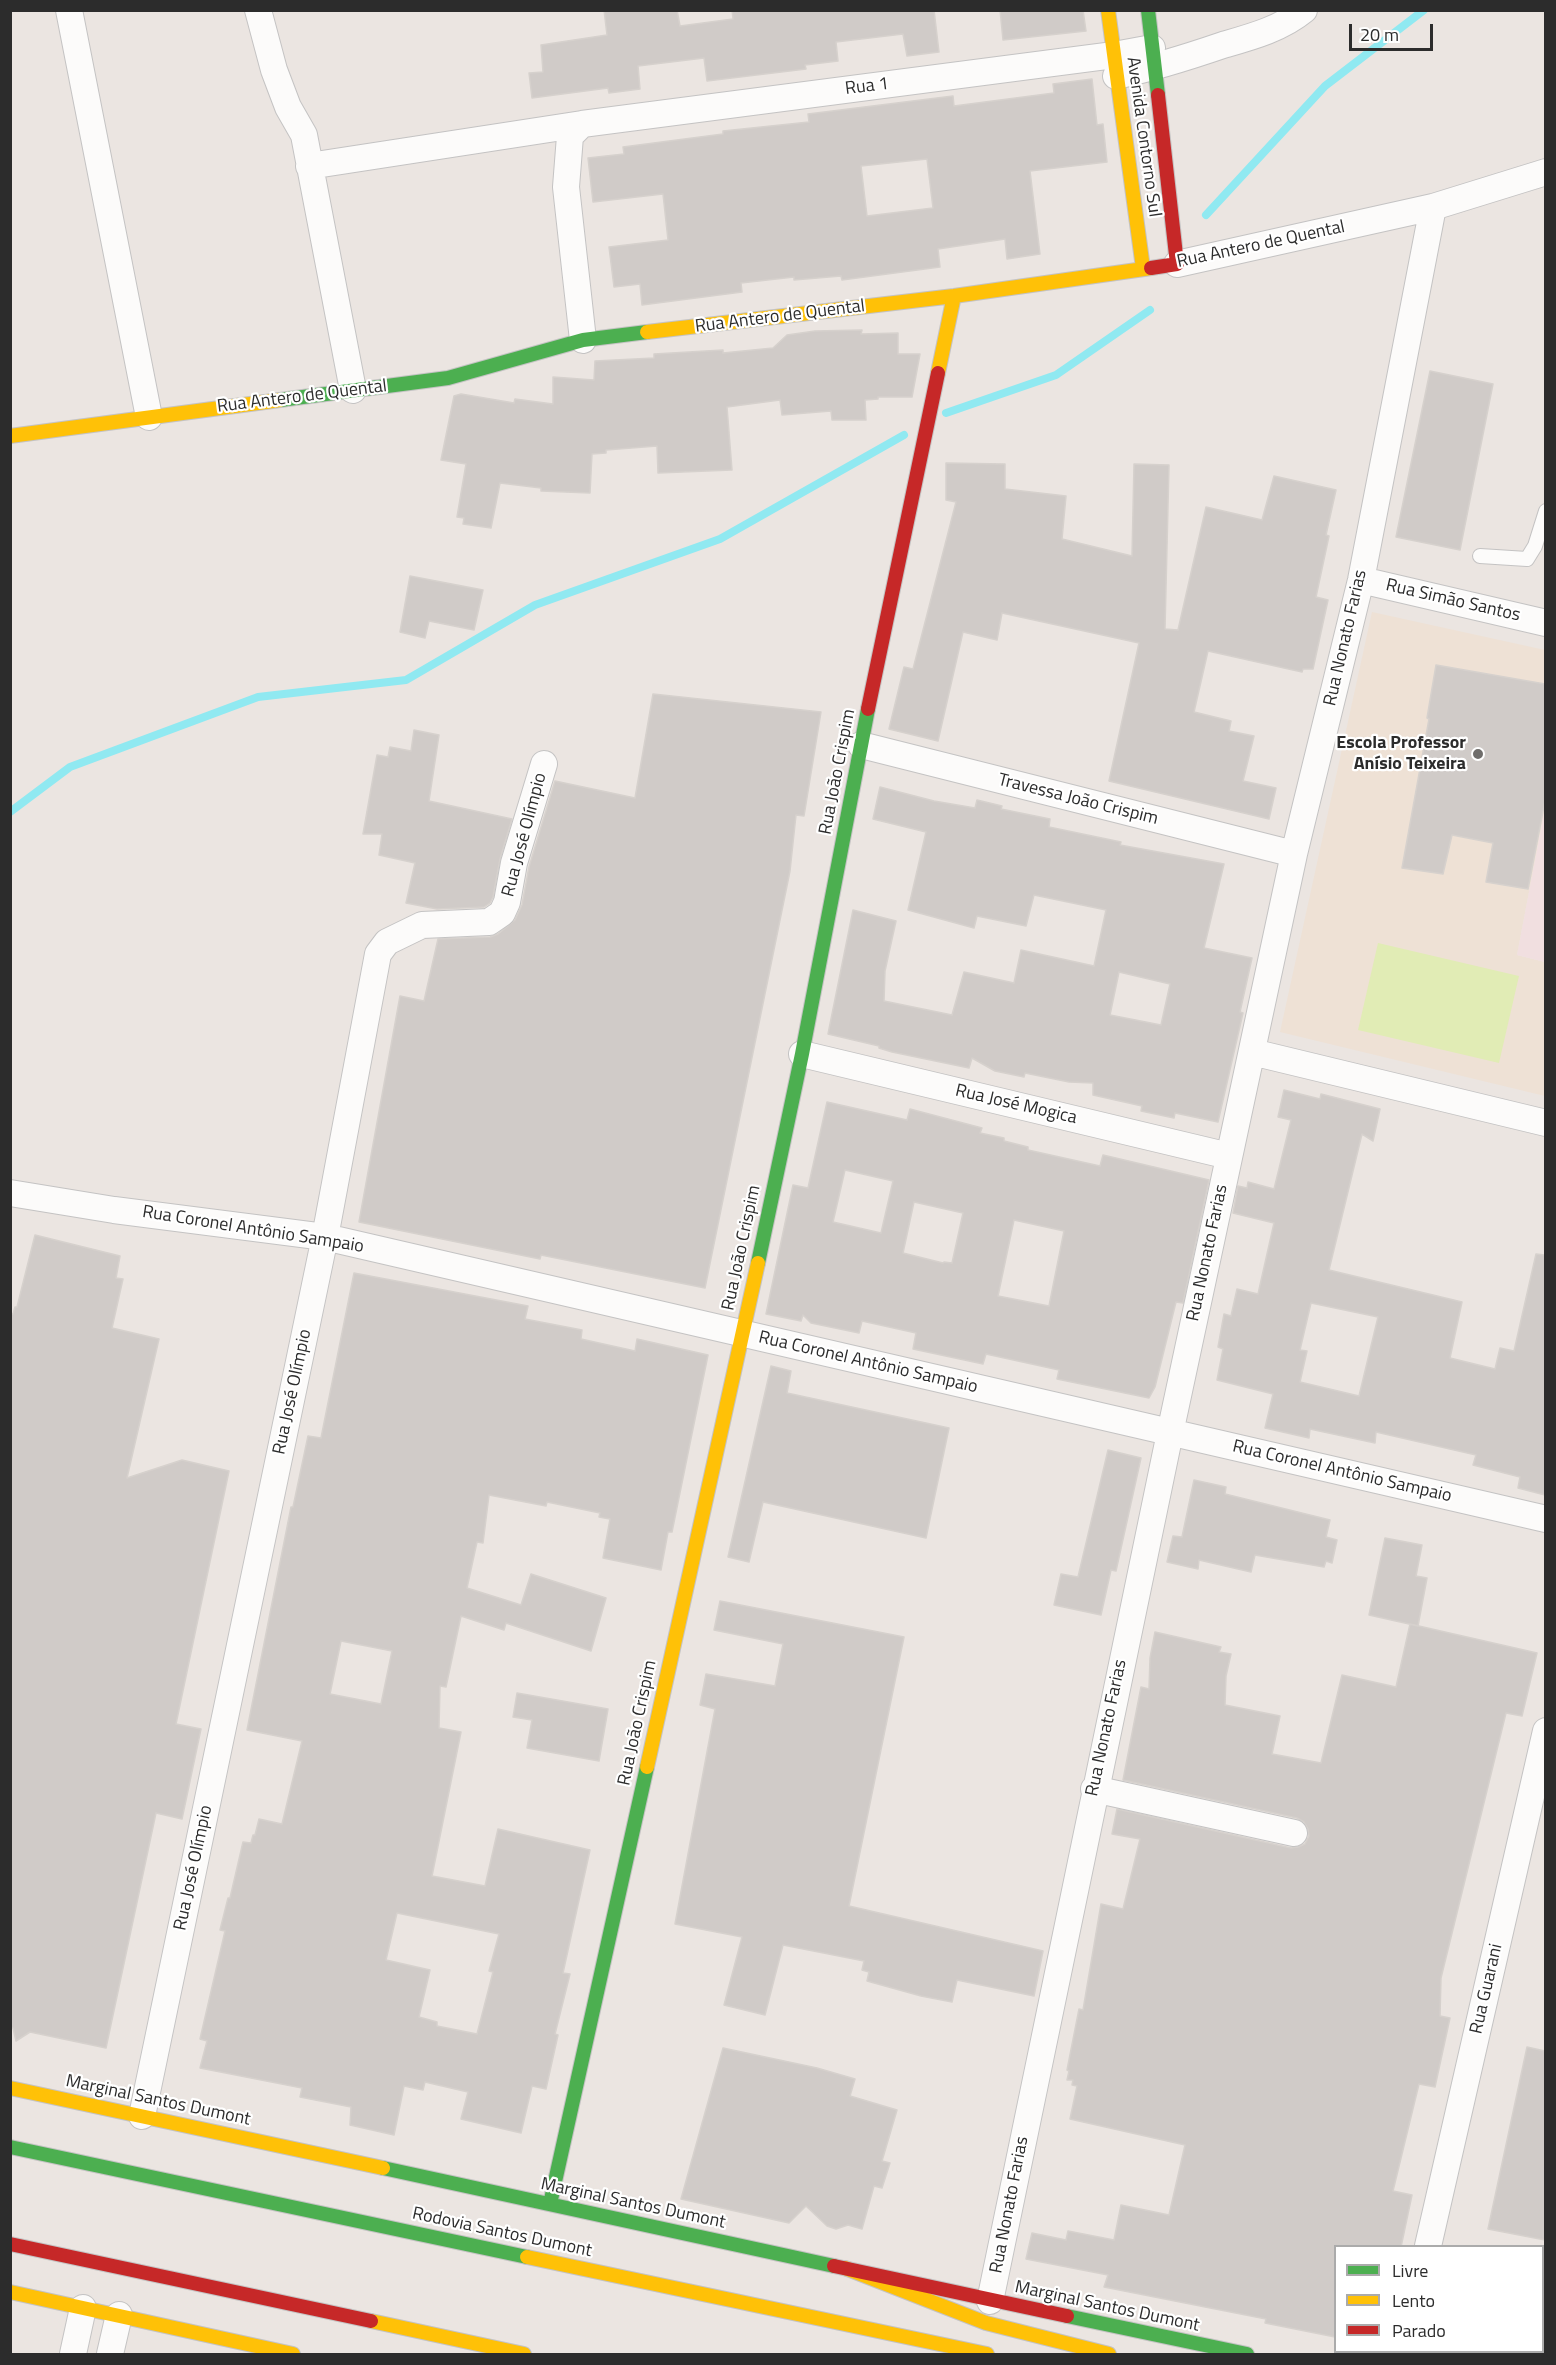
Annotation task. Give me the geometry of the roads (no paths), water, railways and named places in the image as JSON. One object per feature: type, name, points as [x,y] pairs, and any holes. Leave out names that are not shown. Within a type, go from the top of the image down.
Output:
[{"type":"main road","name":"Avenida Contorno Sul","points":[[1108,10],[1143,268]]},
{"type":"main road","name":"Avenida Contorno Sul","points":[[1148,10],[1177,264]]},
{"type":"main road","name":"Rua Antero de Quental","points":[[10,436],[448,378],[583,340],[954,296],[1177,264]]},
{"type":"main road","name":"Rua João Crispim","points":[[550,2204],[743,1334],[802,1054],[861,746],[954,296]]},
{"type":"main road","name":"Marginal Santos Dumont","points":[[10,2088],[1247,2355]]},
{"type":"main road","name":"Rodovia Santos Dumont","points":[[10,2147],[987,2355]]},
{"type":"main road","points":[[10,2244],[524,2355]]},
{"type":"main road","points":[[844,2268],[986,2323],[1108,2355]]},
{"type":"main road","points":[[10,2292],[293,2355]]},
{"type":"street","points":[[69,10],[149,417]]},
{"type":"street","points":[[258,10],[274,70],[288,107],[304,135],[352,390]]},
{"type":"street","name":"Rua 1","points":[[309,166],[582,124],[1115,66],[1266,32],[1296,17],[1304,10]]},
{"type":"street","points":[[582,124],[570,136],[566,187],[583,340]]},
{"type":"street","name":"Rua Antero de Quental","points":[[1177,264],[1433,207],[1545,172]]},
{"type":"street","name":"Rua Nonato Farias","points":[[990,2301],[1094,1789],[1251,1052],[1294,854],[1361,580],[1433,207]]},
{"type":"street","name":"Rua Simão Santos","points":[[1361,580],[1545,622]]},
{"type":"street","name":"Travessa João Crispim","points":[[861,746],[1294,854]]},
{"type":"street","name":"Rua José Olímpio","points":[[142,2116],[325,1237],[378,954],[387,942],[422,925],[489,922],[502,913],[507,902],[514,863],[544,764]]},
{"type":"street","points":[[1251,1052],[1545,1123]]},
{"type":"street","name":"Rua José Mogica","points":[[802,1054],[1229,1156]]},
{"type":"street","name":"Rua Coronel Antônio Sampaio","points":[[10,1193],[325,1237],[1545,1519]]},
{"type":"street","name":"Rua Guarani","points":[[1428,2245],[1545,1731]]},
{"type":"street","points":[[1094,1789],[1294,1833]]},
{"type":"street","points":[[73,2355],[83,2308]]},
{"type":"street","points":[[110,2355],[119,2315]]},
{"type":"lane","points":[[1480,556],[1527,559],[1535,546],[1545,511]]},
{"type":"waterway","points":[[1206,215],[1325,86],[1424,10]]},
{"type":"waterway","points":[[946,413],[1056,375],[1150,310]]},
{"type":"waterway","points":[[10,812],[70,767],[258,697],[406,680],[535,605],[720,539],[904,435]]},
{"type":"place","name":"Escola Professor Anísio Teixeira","points":[[1478,754]]}]
